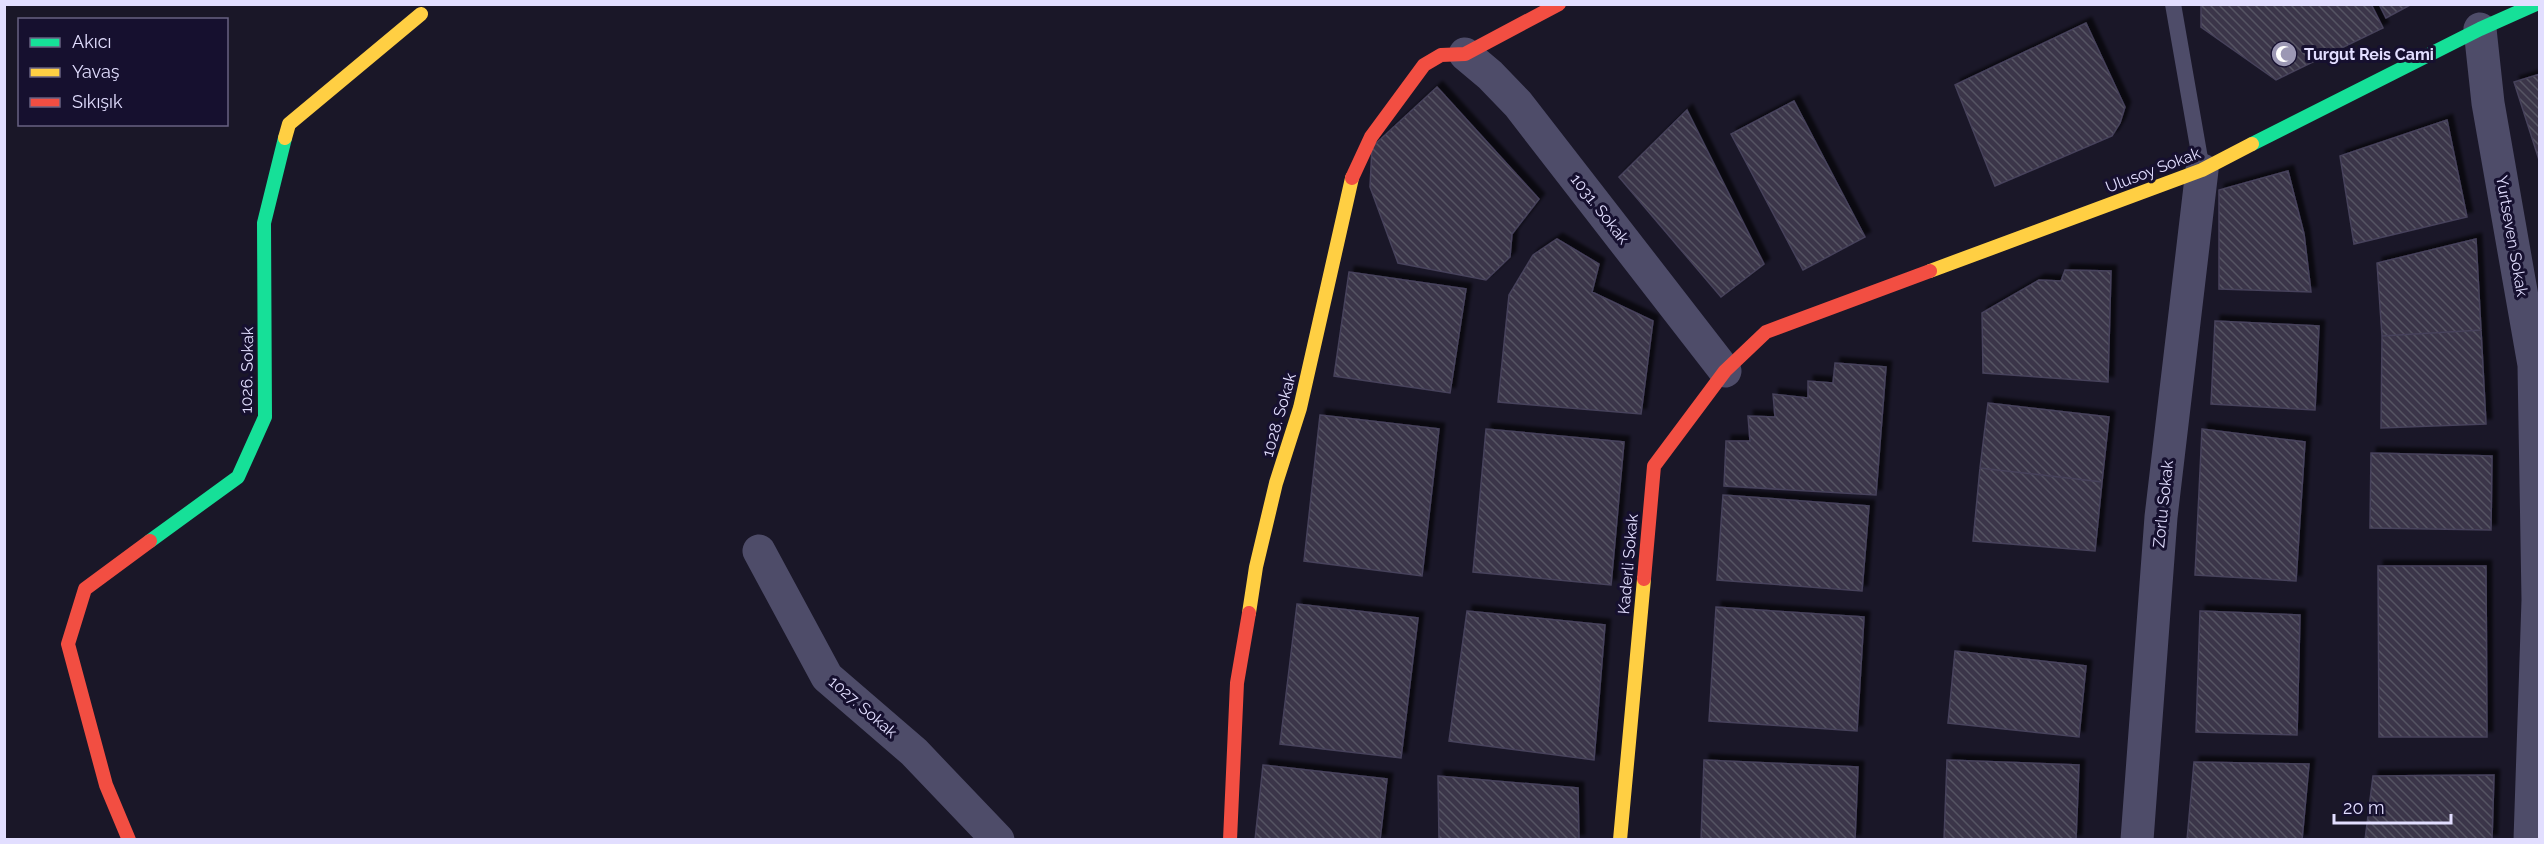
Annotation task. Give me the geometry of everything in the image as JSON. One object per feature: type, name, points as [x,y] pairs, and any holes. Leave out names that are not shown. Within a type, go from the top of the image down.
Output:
[{"type":"street","points":[[1465,54],[1559,4]]},
{"type":"street","name":"Ulusoy Sokak","points":[[1766,332],[2202,170],[2480,29],[2536,4]]},
{"type":"street","name":"1026. Sokak","points":[[129,840],[106,785],[68,644],[85,589],[238,477],[265,417],[264,223],[289,124],[421,14]]},
{"type":"street","name":"Yurtseven Sokak","points":[[2480,29],[2488,103],[2534,365],[2538,600],[2536,780],[2530,840]]},
{"type":"street","name":"1031. Sokak","points":[[1465,54],[1490,75],[1518,104],[1725,371]]},
{"type":"street","name":"1028. Sokak","points":[[1230,840],[1237,683],[1256,567],[1308,374],[1342,229],[1348,188],[1371,137],[1424,65],[1441,55],[1465,54]]},
{"type":"street","name":"Zorlu Sokak","points":[[2137,840],[2161,517],[2202,170]]},
{"type":"street","name":"Kaderli Sokak","points":[[1620,840],[1654,466],[1725,371],[1766,332]]},
{"type":"street","name":"1027. Sokak","points":[[759,551],[827,677],[914,752],[998,840]]},
{"type":"lane","points":[[2173,4],[2202,170]]},
{"type":"building","name":"Turgut Reis Cami","points":[[2201,4],[2371,4],[2383,28],[2276,80],[2201,27]]},
{"type":"building","points":[[2379,4],[2412,4],[2386,18]]},
{"type":"building","points":[[2086,23],[2125,107],[2120,123],[2112,136],[1995,186],[1955,85]]},
{"type":"building","points":[[2540,74],[2540,163],[2514,82]]},
{"type":"building","points":[[1437,87],[1539,199],[1512,234],[1510,257],[1486,280],[1398,263],[1370,187],[1372,147]]},
{"type":"building","points":[[1794,101],[1865,237],[1803,270],[1731,134]]},
{"type":"building","points":[[1687,110],[1764,264],[1721,297],[1619,177]]},
{"type":"building","points":[[2447,120],[2467,217],[2354,244],[2340,156]]},
{"type":"building","points":[[2288,171],[2304,234],[2311,292],[2219,289],[2219,190]]},
{"type":"building","points":[[1557,239],[1599,264],[1592,292],[1653,321],[1641,414],[1498,402],[1509,295],[1533,255]]},
{"type":"building","points":[[2476,239],[2481,330],[2382,336],[2377,263]]},
{"type":"building","points":[[2065,270],[2111,271],[2108,382],[1983,373],[1982,313],[2039,280],[2061,281]]},
{"type":"building","points":[[1349,272],[1466,289],[1450,393],[1334,376]]},
{"type":"building","points":[[2215,321],[2319,326],[2315,410],[2211,404]]},
{"type":"building","points":[[2481,330],[2486,424],[2381,428],[2382,336]]},
{"type":"building","points":[[1835,363],[1886,367],[1876,495],[1724,486],[1726,441],[1750,441],[1748,416],[1775,417],[1773,394],[1808,398],[1808,381],[1833,383]]},
{"type":"building","points":[[1988,403],[2109,417],[2102,482],[1980,468]]},
{"type":"building","points":[[1320,415],[1439,429],[1422,576],[1304,561]]},
{"type":"building","points":[[1486,429],[1624,442],[1611,585],[1473,572]]},
{"type":"building","points":[[2202,429],[2305,442],[2296,581],[2195,575]]},
{"type":"building","points":[[2371,453],[2492,456],[2491,530],[2370,528]]},
{"type":"building","points":[[1980,468],[2102,482],[2095,551],[1973,541]]},
{"type":"building","points":[[1723,495],[1869,506],[1862,591],[1717,580]]},
{"type":"building","points":[[2378,566],[2486,566],[2487,737],[2379,737]]},
{"type":"building","points":[[1297,604],[1418,618],[1401,758],[1280,744]]},
{"type":"building","points":[[1716,607],[1864,617],[1857,731],[1709,721]]},
{"type":"building","points":[[1467,611],[1605,625],[1594,760],[1449,741]]},
{"type":"building","points":[[2200,611],[2300,615],[2297,735],[2196,732]]},
{"type":"building","points":[[1955,651],[2086,666],[2079,737],[1948,723]]},
{"type":"building","points":[[1704,760],[1858,767],[1855,840],[1701,840]]},
{"type":"building","points":[[1947,760],[2079,765],[2076,840],[1944,840]]},
{"type":"building","points":[[2194,762],[2309,764],[2302,840],[2187,840]]},
{"type":"building","points":[[1263,765],[1387,779],[1380,840],[1255,840]]},
{"type":"building","points":[[2494,775],[2492,840],[2365,840],[2373,776]]},
{"type":"building","points":[[1438,776],[1578,788],[1579,840],[1439,840]]},
{"type":"traffic: fast","points":[[2252,144],[2480,29],[2536,4]]},
{"type":"traffic: fast","points":[[150,541],[238,477],[265,417],[264,223],[285,138]]},
{"type":"traffic: slow","points":[[285,138],[289,124],[421,14]]},
{"type":"traffic: slow","points":[[1930,271],[2202,170],[2252,144]]},
{"type":"traffic: slow","points":[[1249,613],[1256,567],[1276,483],[1300,408],[1352,178]]},
{"type":"traffic: slow","points":[[1620,840],[1644,579]]},
{"type":"traffic: jam","points":[[1352,178],[1371,137],[1424,65],[1441,55],[1465,54],[1559,4]]},
{"type":"traffic: jam","points":[[1644,579],[1654,466],[1725,371],[1766,332],[1930,271]]},
{"type":"traffic: jam","points":[[129,840],[106,785],[68,644],[85,589],[150,541]]},
{"type":"traffic: jam","points":[[1230,840],[1237,683],[1249,613]]},
{"type":"place","name":"Turgut Reis Cami","points":[[2284,54]]}]
